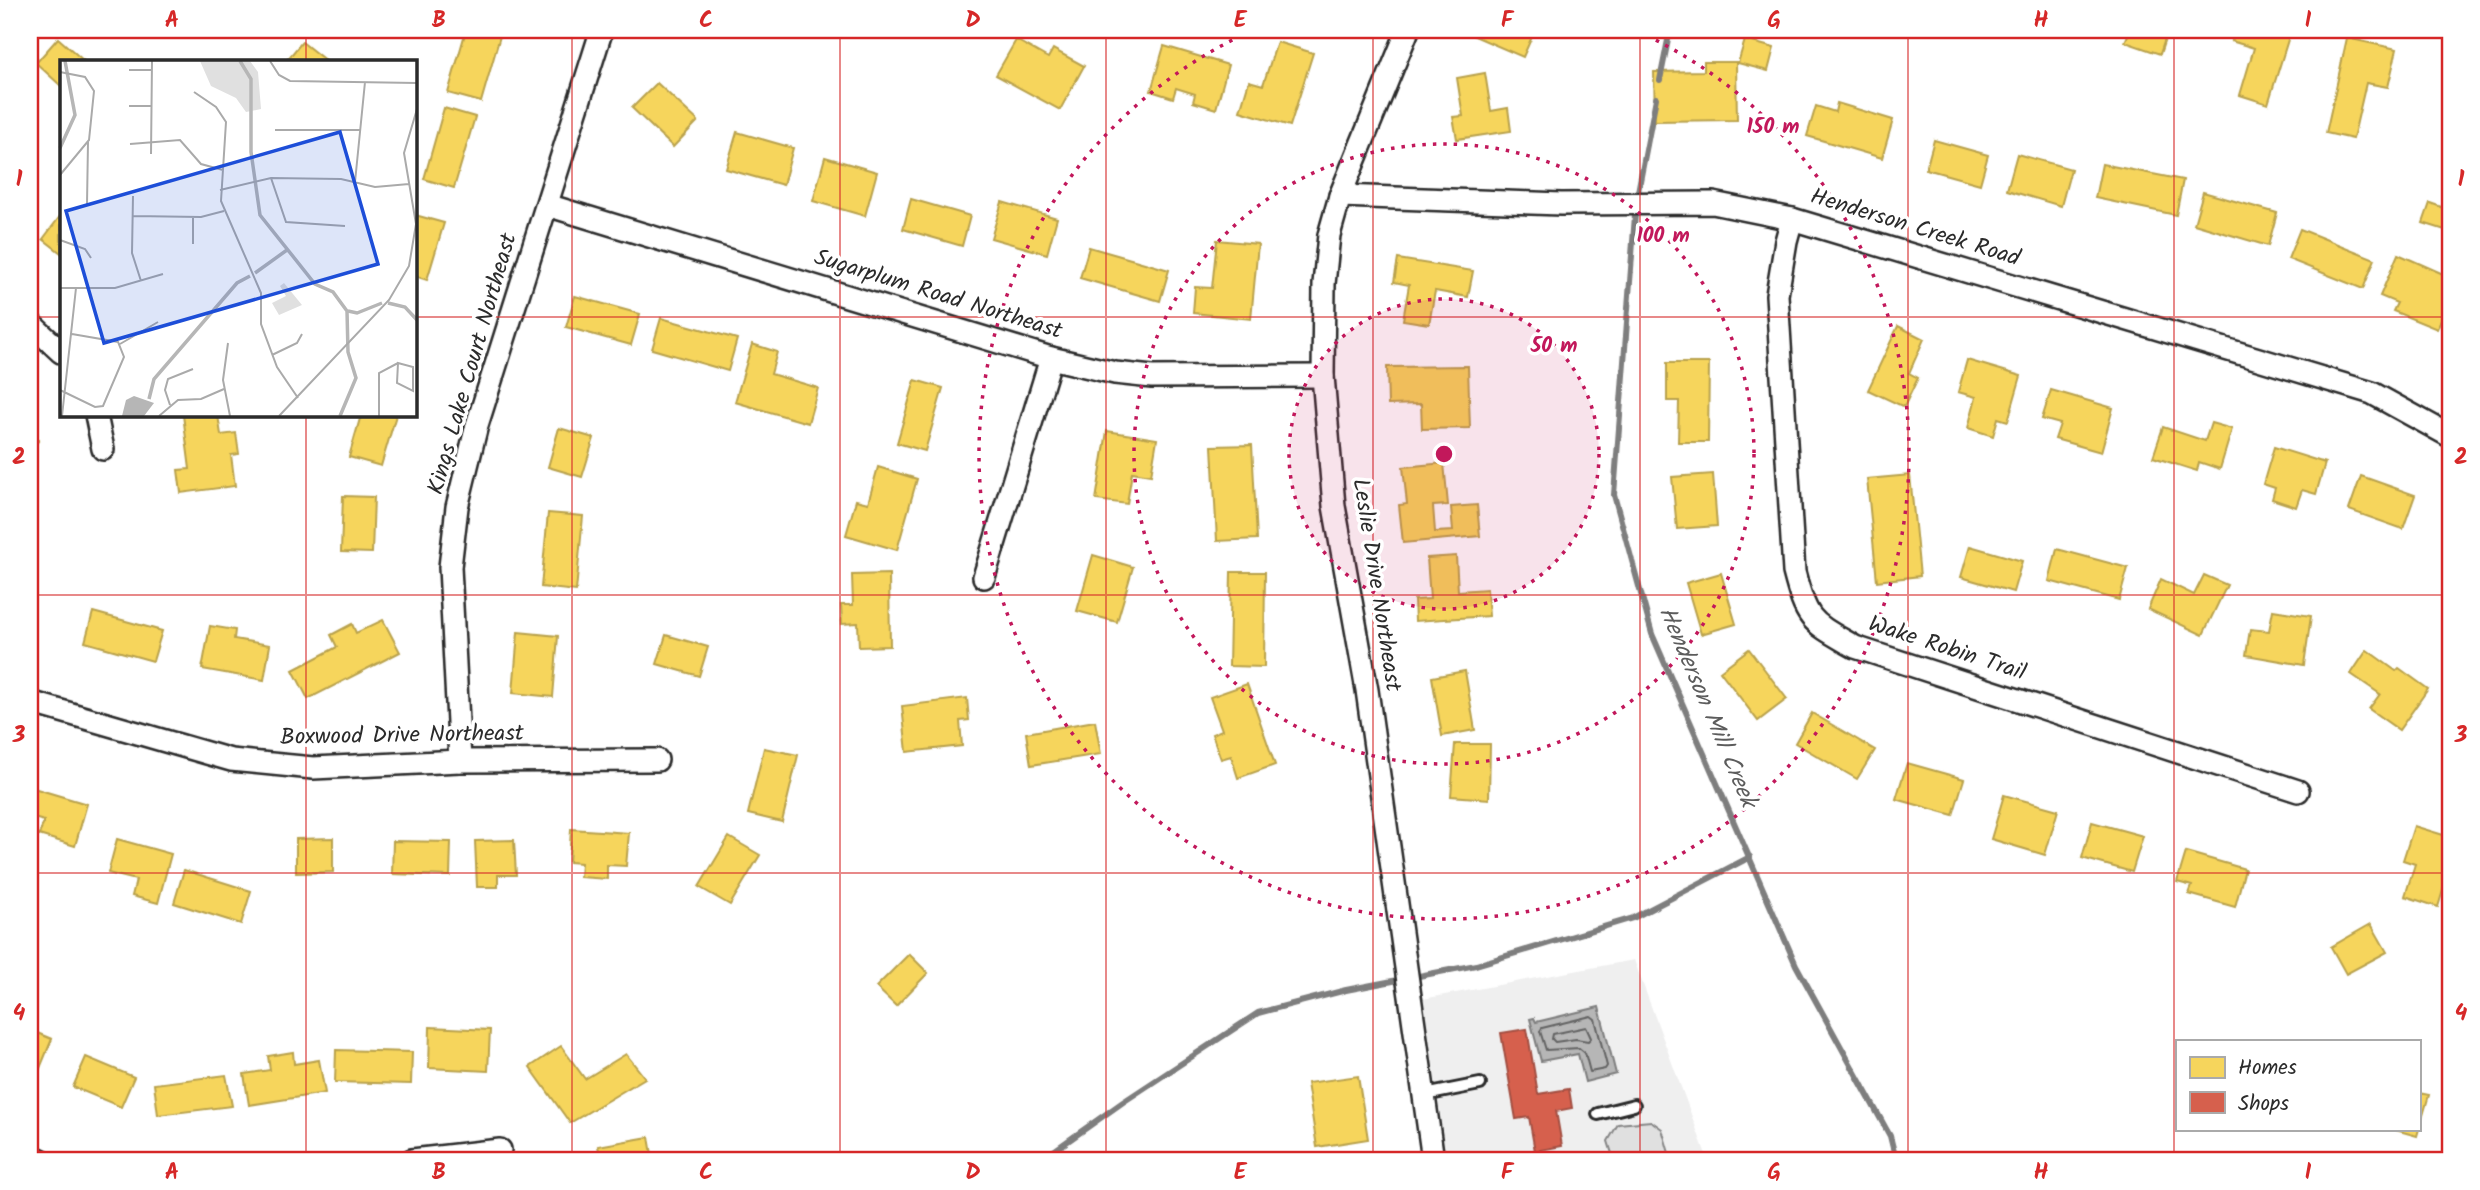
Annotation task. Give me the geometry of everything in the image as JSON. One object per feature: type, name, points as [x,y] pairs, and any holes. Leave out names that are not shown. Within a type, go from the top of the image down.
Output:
[{"type":"street","name":"Leslie Drive Northeast","points":[[1408,30],[1340,196],[1329,235],[1324,284],[1323,376],[1334,506],[1367,690],[1433,1160]]},
{"type":"street","name":"Kings Lake Court Northeast","points":[[460,761],[450,567],[457,507],[477,425],[601,32]]},
{"type":"street","name":"Henderson Creek Road","points":[[1340,196],[1561,204],[1713,202],[1792,219],[2372,393],[2450,436]]},
{"type":"street","name":"Sugarplum Road Northeast","points":[[547,205],[1051,358],[1115,373],[1152,377],[1323,376]]},
{"type":"street","name":"Wake Robin Trail","points":[[1792,219],[1777,295],[1794,572],[1802,604],[1814,623],[1855,648],[2298,791]]},
{"type":"street","points":[[30,323],[60,351]]},
{"type":"street","points":[[984,577],[1051,358]]},
{"type":"street","points":[[96,416],[103,449]]},
{"type":"street","name":"Boxwood Drive Northeast","points":[[30,702],[231,760],[313,768],[460,761],[657,760]]},
{"type":"street","points":[[412,1160],[500,1150]]},
{"type":"street","points":[[30,1155],[41,1160]]},
{"type":"lane","points":[[1425,1095],[1480,1084]]},
{"type":"lane","points":[[1598,1114],[1634,1105]]},
{"type":"shaded area","points":[[1634,960],[1708,1160],[1431,1160],[1412,1001]]},
{"type":"shaded area","points":[[1651,1121],[1662,1129],[1671,1160],[1614,1160],[1608,1141],[1618,1124]]},
{"type":"water","points":[[1599,1007],[1616,1074],[1585,1082],[1578,1054],[1541,1061],[1530,1019],[1534,1018],[1536,1022]]},
{"type":"building: Homes","points":[[466,30],[500,36],[481,102],[448,93]]},
{"type":"building: Homes","points":[[1474,30],[1535,30],[1523,57],[1472,35]]},
{"type":"building: Homes","points":[[2130,30],[2168,30],[2160,54],[2125,42]]},
{"type":"building: Homes","points":[[2235,30],[2291,30],[2268,104],[2240,95],[2254,48],[2231,41]]},
{"type":"building: Homes","points":[[58,38],[83,60],[60,60],[60,85],[36,63]]},
{"type":"building: Homes","points":[[2347,38],[2397,49],[2388,87],[2366,83],[2353,139],[2326,133]]},
{"type":"building: Homes","points":[[1016,40],[1048,58],[1053,49],[1084,66],[1060,110],[996,75]]},
{"type":"building: Homes","points":[[1745,40],[1774,48],[1768,71],[1738,63]]},
{"type":"building: Homes","points":[[302,42],[325,60],[287,60]]},
{"type":"building: Homes","points":[[1277,42],[1313,53],[1290,126],[1240,111],[1249,81],[1263,85]]},
{"type":"building: Homes","points":[[1164,46],[1228,65],[1216,109],[1193,102],[1195,94],[1176,88],[1173,98],[1151,91]]},
{"type":"building: Homes","points":[[1704,62],[1736,62],[1737,120],[1655,121],[1654,72],[1704,71]]},
{"type":"building: Homes","points":[[1485,73],[1491,111],[1508,108],[1511,131],[1457,139],[1453,117],[1463,116],[1457,78]]},
{"type":"building: Homes","points":[[657,83],[698,121],[673,147],[632,108]]},
{"type":"building: Homes","points":[[1837,103],[1893,120],[1882,158],[1807,136],[1816,106],[1835,112]]},
{"type":"building: Homes","points":[[444,108],[475,117],[454,188],[424,179]]},
{"type":"building: Homes","points":[[737,132],[793,148],[783,185],[726,169]]},
{"type":"building: Homes","points":[[1934,140],[1988,155],[1980,184],[1926,169]]},
{"type":"building: Homes","points":[[2017,154],[2071,169],[2061,206],[2007,190]]},
{"type":"building: Homes","points":[[825,157],[877,172],[865,216],[813,201]]},
{"type":"building: Homes","points":[[2102,164],[2183,180],[2176,215],[2095,198]]},
{"type":"building: Homes","points":[[2203,192],[2277,213],[2268,246],[2194,224]]},
{"type":"building: Homes","points":[[911,199],[970,216],[962,246],[903,229]]},
{"type":"building: Homes","points":[[1002,202],[1057,218],[1047,254],[991,238]]},
{"type":"building: Homes","points":[[2430,203],[2450,210],[2448,231],[2423,223]]},
{"type":"building: Homes","points":[[416,215],[444,223],[427,280],[416,276]]},
{"type":"building: Homes","points":[[60,216],[60,252],[43,239]]},
{"type":"building: Homes","points":[[2300,229],[2375,259],[2363,289],[2288,259]]},
{"type":"building: Homes","points":[[1217,240],[1258,244],[1251,319],[1193,313],[1195,287],[1212,288]]},
{"type":"building: Homes","points":[[1089,247],[1169,270],[1160,301],[1080,278]]},
{"type":"building: Homes","points":[[2398,254],[2450,277],[2450,297],[2437,329],[2393,311],[2397,303],[2380,296]]},
{"type":"building: Homes","points":[[1398,259],[1473,271],[1468,297],[1435,291],[1429,324],[1403,320],[1409,285],[1394,282]]},
{"type":"building: Homes","points":[[575,296],[640,314],[631,345],[566,327]]},
{"type":"building: Homes","points":[[661,318],[737,339],[728,371],[652,349]]},
{"type":"building: Homes","points":[[1898,326],[1924,339],[1909,373],[1918,378],[1904,407],[1868,390]]},
{"type":"building: Homes","points":[[752,344],[777,352],[771,374],[818,388],[808,423],[735,402]]},
{"type":"building: Homes","points":[[1967,360],[2021,376],[2008,421],[1998,418],[1993,436],[1968,428],[1976,397],[1958,392]]},
{"type":"building: Homes","points":[[1667,363],[1709,363],[1708,442],[1678,442],[1679,401],[1667,401]]},
{"type":"building: Homes","points":[[1468,366],[1470,428],[1422,429],[1421,404],[1388,405],[1387,367]]},
{"type":"building: Homes","points":[[915,380],[943,388],[925,451],[897,443]]},
{"type":"building: Homes","points":[[2051,390],[2113,408],[2101,452],[2055,439],[2060,424],[2042,419]]},
{"type":"building: Homes","points":[[183,416],[218,416],[221,435],[236,433],[239,454],[231,455],[235,486],[181,493],[178,470],[190,469]]},
{"type":"building: Homes","points":[[361,416],[396,416],[381,466],[349,457]]},
{"type":"building: Homes","points":[[2211,423],[2232,429],[2220,469],[2199,462],[2197,471],[2153,457],[2163,427],[2205,441]]},
{"type":"building: Homes","points":[[559,428],[594,438],[582,477],[548,467]]},
{"type":"building: Homes","points":[[30,431],[39,440],[30,450]]},
{"type":"building: Homes","points":[[1107,431],[1157,439],[1151,475],[1132,472],[1127,504],[1096,500]]},
{"type":"building: Homes","points":[[1252,445],[1257,539],[1217,541],[1212,446]]},
{"type":"building: Homes","points":[[2274,447],[2325,463],[2316,494],[2302,490],[2296,507],[2272,499],[2275,488],[2263,484]]},
{"type":"building: Homes","points":[[1444,463],[1448,505],[1433,506],[1435,532],[1453,531],[1451,507],[1477,505],[1480,536],[1403,543],[1399,505],[1407,504],[1403,467]]},
{"type":"building: Homes","points":[[878,467],[917,479],[897,550],[846,535],[856,500],[868,503]]},
{"type":"building: Homes","points":[[1713,474],[1717,526],[1677,529],[1672,477]]},
{"type":"building: Homes","points":[[1910,475],[1920,576],[1877,581],[1867,479]]},
{"type":"building: Homes","points":[[2361,476],[2415,495],[2403,529],[2349,510]]},
{"type":"building: Homes","points":[[343,496],[374,497],[372,553],[341,552]]},
{"type":"building: Homes","points":[[548,513],[583,516],[576,591],[541,587]]},
{"type":"building: Homes","points":[[1970,546],[2022,561],[2013,592],[1961,577]]},
{"type":"building: Homes","points":[[2057,549],[2128,568],[2119,600],[2049,581]]},
{"type":"building: Homes","points":[[1093,555],[1133,567],[1117,622],[1077,611]]},
{"type":"building: Homes","points":[[1456,556],[1458,591],[1487,589],[1489,616],[1415,621],[1414,600],[1430,599],[1427,558]]},
{"type":"building: Homes","points":[[1231,572],[1265,572],[1264,667],[1229,666]]},
{"type":"building: Homes","points":[[1721,573],[1736,624],[1701,634],[1686,583]]},
{"type":"building: Homes","points":[[889,574],[890,646],[859,647],[858,623],[842,624],[841,605],[853,605],[852,575]]},
{"type":"building: Homes","points":[[2204,575],[2227,585],[2203,635],[2148,609],[2161,579],[2194,595]]},
{"type":"building: Homes","points":[[2273,610],[2311,616],[2304,665],[2246,655],[2250,629],[2269,631]]},
{"type":"building: Homes","points":[[93,612],[162,631],[153,661],[85,642]]},
{"type":"building: Homes","points":[[383,620],[400,652],[308,699],[293,670],[337,647],[331,635],[352,624],[356,633]]},
{"type":"building: Homes","points":[[210,626],[235,630],[234,639],[270,645],[264,680],[202,669]]},
{"type":"building: Homes","points":[[518,632],[558,636],[553,697],[513,693]]},
{"type":"building: Homes","points":[[666,635],[708,647],[699,676],[657,664]]},
{"type":"building: Homes","points":[[1749,649],[1787,699],[1758,721],[1720,671]]},
{"type":"building: Homes","points":[[2367,650],[2428,689],[2399,730],[2369,709],[2380,694],[2351,674]]},
{"type":"building: Homes","points":[[1465,671],[1475,730],[1442,736],[1432,677]]},
{"type":"building: Homes","points":[[1247,684],[1275,765],[1238,778],[1231,756],[1221,759],[1212,734],[1222,730],[1210,697]]},
{"type":"building: Homes","points":[[967,698],[969,720],[960,721],[962,746],[907,752],[902,706]]},
{"type":"building: Homes","points":[[1812,713],[1875,750],[1857,779],[1795,743]]},
{"type":"building: Homes","points":[[1095,721],[1101,754],[1031,765],[1026,733]]},
{"type":"building: Homes","points":[[1455,744],[1490,744],[1489,799],[1451,796]]},
{"type":"building: Homes","points":[[764,748],[798,755],[782,822],[748,814]]},
{"type":"building: Homes","points":[[1907,763],[1964,779],[1953,815],[1896,799]]},
{"type":"building: Homes","points":[[30,787],[87,804],[75,846],[39,835],[44,821],[30,817]]},
{"type":"building: Homes","points":[[2004,795],[2058,810],[2045,855],[1991,839]]},
{"type":"building: Homes","points":[[2092,822],[2143,836],[2132,872],[2082,858]]},
{"type":"building: Homes","points":[[2414,826],[2450,837],[2450,867],[2438,907],[2405,896],[2415,864],[2403,860]]},
{"type":"building: Homes","points":[[571,829],[629,833],[626,866],[607,865],[607,879],[580,877],[581,863],[569,862]]},
{"type":"building: Homes","points":[[729,837],[760,855],[730,905],[699,887]]},
{"type":"building: Homes","points":[[333,838],[333,872],[296,873],[296,839]]},
{"type":"building: Homes","points":[[117,839],[171,854],[158,903],[132,896],[136,880],[108,873]]},
{"type":"building: Homes","points":[[514,840],[516,875],[498,875],[498,887],[477,887],[475,841]]},
{"type":"building: Homes","points":[[393,841],[451,842],[450,876],[392,874]]},
{"type":"building: Homes","points":[[2186,852],[2245,869],[2235,907],[2189,894],[2192,886],[2177,882]]},
{"type":"building: Homes","points":[[184,870],[251,891],[241,924],[174,903]]},
{"type":"building: Homes","points":[[2371,924],[2387,952],[2346,974],[2331,947]]},
{"type":"building: Homes","points":[[909,954],[928,973],[896,1006],[876,987]]},
{"type":"building: Homes","points":[[430,1027],[490,1030],[488,1071],[429,1068]]},
{"type":"building: Homes","points":[[30,1030],[52,1039],[38,1073],[30,1070]]},
{"type":"building: Homes","points":[[561,1046],[585,1079],[626,1054],[645,1078],[570,1123],[530,1067]]},
{"type":"building: Homes","points":[[336,1050],[412,1052],[411,1084],[335,1082]]},
{"type":"building: Homes","points":[[293,1052],[294,1064],[319,1060],[325,1093],[249,1105],[244,1074],[270,1070],[268,1056]]},
{"type":"building: Homes","points":[[86,1057],[134,1077],[121,1107],[73,1087]]},
{"type":"building: Homes","points":[[226,1075],[232,1106],[158,1115],[154,1084]]},
{"type":"building: Homes","points":[[1358,1076],[1368,1139],[1317,1147],[1307,1083]]},
{"type":"building: Homes","points":[[2420,1093],[2429,1095],[2420,1126]]},
{"type":"building: Homes","points":[[2396,1130],[2419,1130],[2417,1136]]},
{"type":"building: Homes","points":[[649,1137],[653,1160],[601,1160],[598,1146]]},
{"type":"building: Shops","points":[[1527,1029],[1538,1094],[1569,1089],[1572,1108],[1556,1111],[1562,1146],[1535,1151],[1529,1117],[1516,1119],[1501,1033]]},
{"type":"waterway","name":"Henderson Mill Creek","points":[[1660,80],[1670,30]]},
{"type":"waterway","name":"Henderson Mill Creek","points":[[1656,98],[1636,202],[1614,495],[1652,634],[1796,965],[1890,1136],[1896,1160]]},
{"type":"waterway","points":[[1041,1160],[1258,1013],[1346,990],[1476,965],[1633,918],[1750,857]]}]
